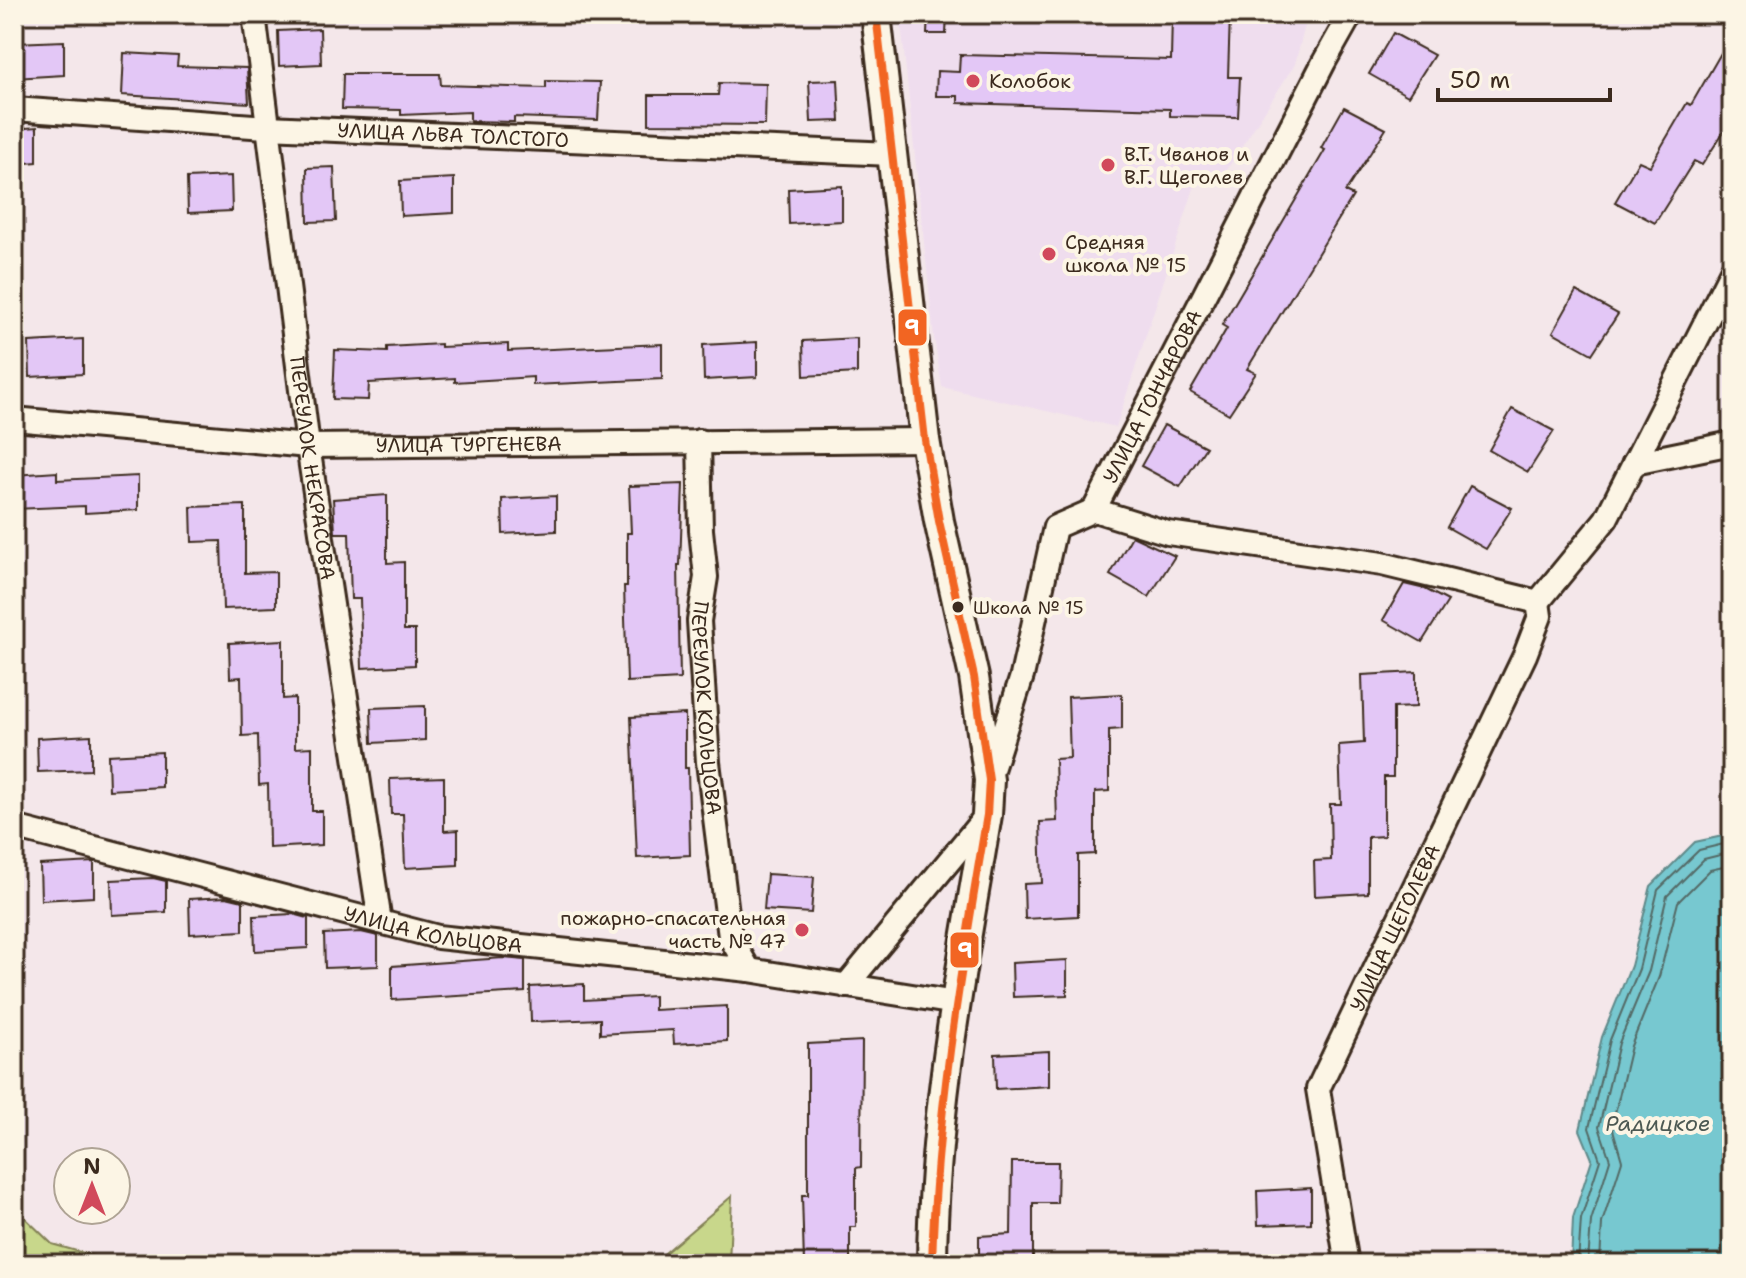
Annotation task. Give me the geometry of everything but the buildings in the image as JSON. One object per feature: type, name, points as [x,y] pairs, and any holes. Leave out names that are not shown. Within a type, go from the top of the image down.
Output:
[{"type":"street","name":"ПЕРЕУЛОК НЕКРАСОВА","points":[[254,14],[308,446],[380,922]]},
{"type":"street","points":[[876,14],[925,440],[939,521],[974,677],[989,780],[987,815],[940,1121],[932,1212],[932,1264]]},
{"type":"street","name":"УЛИЦА ГОНЧАРОВА","points":[[1094,510],[1351,14]]},
{"type":"street","name":"УЛИЦА ЛЬВА ТОЛСТОГО","points":[[14,109],[267,127],[892,154]]},
{"type":"street","name":"УЛИЦА ЩЕГОЛЕВА","points":[[1347,1264],[1318,1089],[1525,655],[1540,616],[1538,602],[1606,519],[1732,270]]},
{"type":"street","name":"УЛИЦА ТУРГЕНЕВА","points":[[14,419],[308,446],[925,440]]},
{"type":"street","name":"ПЕРЕУЛОК КОЛЬЦОВА","points":[[699,441],[701,530],[706,577],[699,621],[708,762],[730,937],[749,970]]},
{"type":"street","points":[[1634,463],[1732,443]]},
{"type":"street","points":[[989,780],[1022,676],[1055,527],[1094,510],[1168,533],[1382,564],[1538,602]]},
{"type":"street","points":[[846,986],[987,815]]},
{"type":"street","name":"УЛИЦА КОЛЬЦОВА","points":[[14,827],[438,937],[749,970],[956,1003]]},
{"type":"shaded area","name":"Средняя школа № 15","points":[[900,14],[1308,14],[1295,64],[1226,171],[1200,170],[1116,427],[942,387]]},
{"type":"green space","points":[[732,1196],[729,1264],[652,1264]]},
{"type":"green space","points":[[14,1207],[52,1244],[122,1264],[14,1264]]},
{"type":"water","name":"Радицкое","points":[[1732,834],[1732,1264],[1571,1264],[1573,1218],[1592,1159],[1580,1130],[1602,1037],[1631,966],[1651,886],[1695,842]]},
{"type":"transit line","name":"9","points":[[876,14],[925,440],[939,521],[974,677],[989,780],[987,815],[945,1094],[932,1264]]},
{"type":"place","name":"Колобок","points":[[973,81]]},
{"type":"place","name":"В.Т. Чванов и В.Г. Щеголев","points":[[1108,165]]},
{"type":"place","name":"Средняя школа № 15","points":[[1049,254]]},
{"type":"place","name":"Школа № 15","points":[[958,607]]},
{"type":"place","name":"пожарно-спасательная часть № 47","points":[[802,930]]}]
